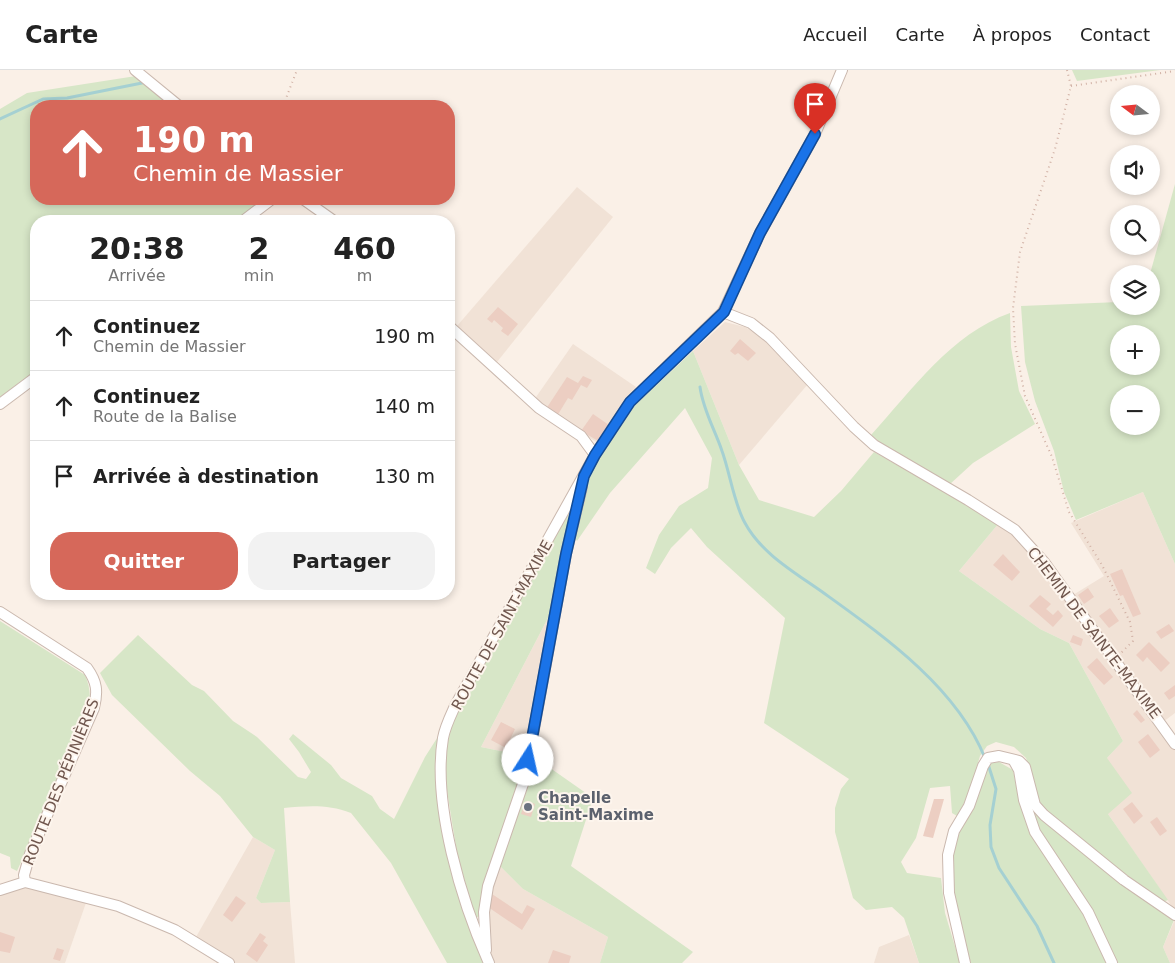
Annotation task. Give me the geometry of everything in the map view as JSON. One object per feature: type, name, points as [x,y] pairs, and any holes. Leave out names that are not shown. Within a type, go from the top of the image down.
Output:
[{"type":"street","points":[[135,70],[172,100]]},
{"type":"street","points":[[724,312],[760,233],[815,134],[842,70]]},
{"type":"street","points":[[251,215],[264,205]]},
{"type":"street","points":[[311,205],[326,215]]},
{"type":"street","name":"ROUTE DE SAINT-MAXIME","points":[[488,960],[469,916],[456,875],[441,780],[443,738],[455,706],[595,455],[630,402],[724,312]]},
{"type":"street","name":"CHEMIN DE SAINTE-MAXIME","points":[[724,312],[751,323],[770,338],[854,428],[874,445],[1015,530],[1044,562],[1175,744]]},
{"type":"street","points":[[455,331],[539,408],[581,436],[595,455]]},
{"type":"street","points":[[0,404],[30,382]]},
{"type":"street","points":[[488,960],[484,912],[488,886],[525,778],[566,554],[584,476]]},
{"type":"street","name":"ROUTE DES PÉPINIÈRES","points":[[0,612],[87,668],[95,680],[97,689],[94,708],[30,854],[24,875],[25,882]]},
{"type":"street","points":[[965,963],[949,893],[948,855],[954,831],[969,806],[986,762],[999,756],[1019,761],[1025,768],[1035,805],[1044,815],[1124,880],[1175,916]]},
{"type":"street","points":[[1014,761],[1019,770],[1024,800],[1035,832],[1088,912],[1112,963]]},
{"type":"street","points":[[0,890],[25,882],[103,901],[150,918],[185,936],[229,963]]},
{"type":"path","points":[[285,100],[297,70]]},
{"type":"path","points":[[1067,70],[1071,86],[1055,149],[1020,252],[1014,299],[1015,344],[1025,396],[1052,457],[1069,512],[1102,565],[1133,629],[1133,641],[1130,646],[1114,659]]},
{"type":"path","points":[[1071,86],[1175,71]]},
{"type":"shaded area","points":[[577,187],[613,217],[497,362],[457,326]]},
{"type":"shaded area","points":[[725,322],[745,327],[759,335],[808,384],[739,465],[693,351]]},
{"type":"shaded area","points":[[573,344],[636,387],[600,444],[542,409],[534,400]]},
{"type":"shaded area","points":[[1143,492],[1175,564],[1175,713],[1159,725],[1175,747],[1175,911],[1108,814],[1107,758],[1123,741],[1069,643],[1040,629],[959,571],[999,523],[1018,538],[1068,598],[1104,576],[1071,523]]},
{"type":"shaded area","points":[[550,614],[524,756],[481,747]]},
{"type":"shaded area","points":[[253,837],[275,850],[256,898],[261,903],[290,902],[295,963],[216,963],[218,953],[196,937]]},
{"type":"shaded area","points":[[498,864],[523,889],[608,937],[600,963],[494,963],[488,941],[486,912]]},
{"type":"shaded area","points":[[30,887],[87,900],[65,963],[0,963],[0,893]]},
{"type":"shaded area","points":[[1175,919],[1175,963],[1170,963],[1163,947]]},
{"type":"shaded area","points":[[909,935],[919,963],[874,963],[879,947]]},
{"type":"green space","points":[[1072,70],[1160,70],[1077,81]]},
{"type":"green space","points":[[136,76],[165,100],[30,100],[30,205],[256,205],[244,215],[30,215],[30,375],[0,397],[0,109],[27,93]]},
{"type":"green space","points":[[1175,184],[1175,564],[1143,492],[1076,520],[1064,492],[1054,451],[1035,401],[1025,362],[1021,306],[1110,302],[1110,315],[1160,315],[1160,265],[1152,265],[1155,255],[1160,255],[1160,238]]},
{"type":"green space","points":[[1010,313],[1011,347],[1019,391],[1035,424],[973,463],[949,485],[882,444],[871,435],[917,382],[951,349],[989,322]]},
{"type":"green space","points":[[693,351],[739,465],[759,500],[814,517],[841,491],[874,452],[999,523],[959,571],[1040,629],[1069,643],[1123,741],[1107,758],[1132,793],[1108,814],[1168,900],[1163,902],[1066,830],[1042,808],[1026,758],[1014,747],[996,742],[987,746],[980,756],[968,797],[957,816],[952,813],[950,786],[930,788],[916,838],[901,862],[907,873],[941,878],[945,913],[960,963],[919,963],[904,918],[892,907],[866,910],[853,898],[835,832],[835,808],[841,789],[849,779],[764,723],[785,618],[707,547],[691,528],[671,548],[655,574],[646,568],[659,535],[679,506],[708,488],[712,458],[685,408],[610,493],[577,541],[574,536],[587,484],[596,463],[631,409]]},
{"type":"green space","points":[[577,494],[550,614],[481,747],[524,756],[521,776],[480,916],[475,918],[457,853],[444,772],[446,741],[459,706]]},
{"type":"green space","points":[[0,621],[85,675],[90,694],[87,714],[17,871],[11,868],[10,857],[0,853]]},
{"type":"green space","points":[[138,635],[192,685],[204,691],[233,721],[257,737],[298,777],[306,779],[311,772],[289,739],[293,734],[331,765],[341,778],[372,796],[380,809],[394,819],[425,757],[439,735],[453,877],[469,928],[486,963],[447,963],[391,863],[351,813],[342,810],[318,806],[284,808],[290,902],[261,903],[256,898],[275,850],[253,837],[220,796],[190,771],[112,695],[100,673]]},
{"type":"green space","points":[[533,756],[593,798],[571,866],[693,952],[682,963],[600,963],[608,937],[523,889],[498,864]]},
{"type":"green space","points":[[999,762],[1013,770],[1019,801],[1034,840],[1079,906],[1106,963],[971,963],[954,906],[950,876],[953,846],[986,768],[991,763]]},
{"type":"green space","points":[[1034,809],[1174,920],[1163,947],[1170,963],[1117,963],[1037,825],[1032,811]]},
{"type":"building","points":[[498,307],[518,324],[508,336],[501,331],[503,328],[494,320],[492,323],[487,319]]},
{"type":"building","points":[[740,339],[756,353],[748,361],[738,353],[735,355],[730,351]]},
{"type":"building","points":[[583,376],[592,380],[587,388],[581,385],[572,400],[568,398],[557,416],[546,409],[567,377],[578,383]]},
{"type":"building","points":[[593,414],[609,425],[600,442],[581,431]]},
{"type":"building","points":[[1003,554],[1020,572],[1012,581],[993,565]]},
{"type":"building","points":[[1122,569],[1141,614],[1133,617],[1123,595],[1120,596],[1110,574]]},
{"type":"building","points":[[1088,588],[1094,597],[1084,604],[1078,595]]},
{"type":"building","points":[[1040,595],[1051,604],[1046,609],[1053,615],[1058,610],[1063,616],[1053,627],[1029,606]]},
{"type":"building","points":[[1110,608],[1119,621],[1109,628],[1099,616]]},
{"type":"building","points":[[1169,624],[1174,631],[1161,639],[1156,632]]},
{"type":"building","points":[[1073,635],[1083,639],[1081,646],[1070,642]]},
{"type":"building","points":[[1149,642],[1170,663],[1161,672],[1147,657],[1143,662],[1136,655]]},
{"type":"building","points":[[1097,658],[1113,677],[1104,685],[1087,667]]},
{"type":"building","points":[[1175,685],[1175,696],[1169,700],[1164,693]]},
{"type":"building","points":[[1137,710],[1145,720],[1141,723],[1133,714]]},
{"type":"building","points":[[501,722],[515,729],[506,748],[491,740]]},
{"type":"building","points":[[1148,734],[1160,750],[1150,758],[1138,742]]},
{"type":"building","points":[[934,799],[944,799],[933,838],[923,836]]},
{"type":"building","name":"Chapelle Saint-Maxime","points":[[528,801],[535,804],[531,817],[521,814],[525,802]]},
{"type":"building","points":[[1132,802],[1143,816],[1134,824],[1123,809]]},
{"type":"building","points":[[1157,817],[1167,831],[1160,836],[1150,822]]},
{"type":"building","points":[[492,894],[522,914],[527,905],[535,909],[522,930],[488,907],[488,901]]},
{"type":"building","points":[[236,896],[246,903],[232,922],[223,915]]},
{"type":"building","points":[[0,932],[15,937],[10,953],[0,951]]},
{"type":"building","points":[[260,933],[266,937],[263,941],[268,945],[257,962],[246,954]]},
{"type":"building","points":[[57,948],[64,950],[60,961],[53,959]]},
{"type":"building","points":[[553,950],[571,956],[569,963],[548,963]]},
{"type":"waterway","points":[[41,100],[67,98],[142,83]]},
{"type":"waterway","points":[[0,119],[30,105]]},
{"type":"waterway","points":[[700,387],[706,412],[725,460],[738,507],[752,534],[769,553],[789,569],[892,644],[915,664],[956,708],[972,732],[985,758]]},
{"type":"waterway","points":[[988,764],[996,789],[990,825],[991,847],[999,868],[1037,926],[1054,963]]},
{"type":"place","name":"Chapelle Saint-Maxime","points":[[528,807]]},
{"type":"route","points":[[528,760],[566,554],[584,476],[595,455],[630,402],[724,312],[760,233],[797,170],[815,134]]}]
